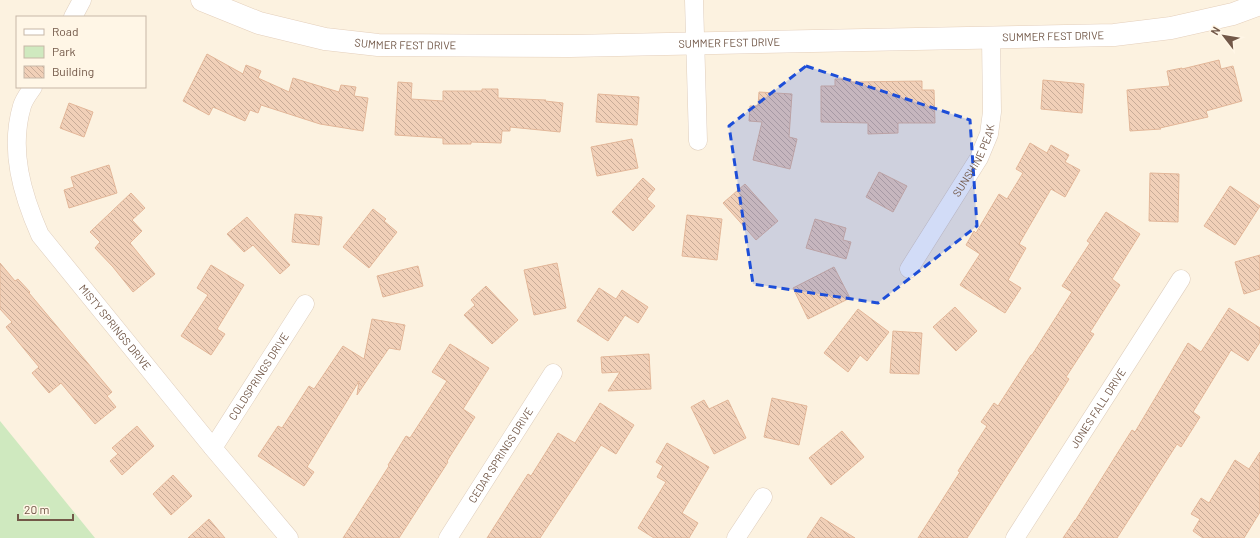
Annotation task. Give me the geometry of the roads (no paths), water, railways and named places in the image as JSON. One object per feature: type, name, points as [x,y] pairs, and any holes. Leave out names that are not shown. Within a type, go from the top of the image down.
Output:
[{"type":"street","points":[[74,16],[82,0]]},
{"type":"street","name":"SUMMER FEST DRIVE","points":[[202,0],[259,23],[324,39],[378,45],[570,46],[1114,35],[1179,26],[1233,14],[1260,4]]},
{"type":"street","points":[[694,0],[698,141]]},
{"type":"street","name":"SUNSHINE PEAK","points":[[909,268],[979,158],[989,134],[992,112],[991,38]]},
{"type":"street","name":"MISTY SPRINGS DRIVE","points":[[32,88],[23,104],[16,143],[17,161],[24,196],[40,235],[213,448],[289,538]]},
{"type":"street","name":"JONES FALL DRIVE","points":[[1015,538],[1181,279]]},
{"type":"street","name":"COLDSPRINGS DRIVE","points":[[213,448],[305,304]]},
{"type":"street","name":"CEDAR SPRINGS DRIVE","points":[[448,538],[553,373]]},
{"type":"street","points":[[736,538],[763,497]]}]
